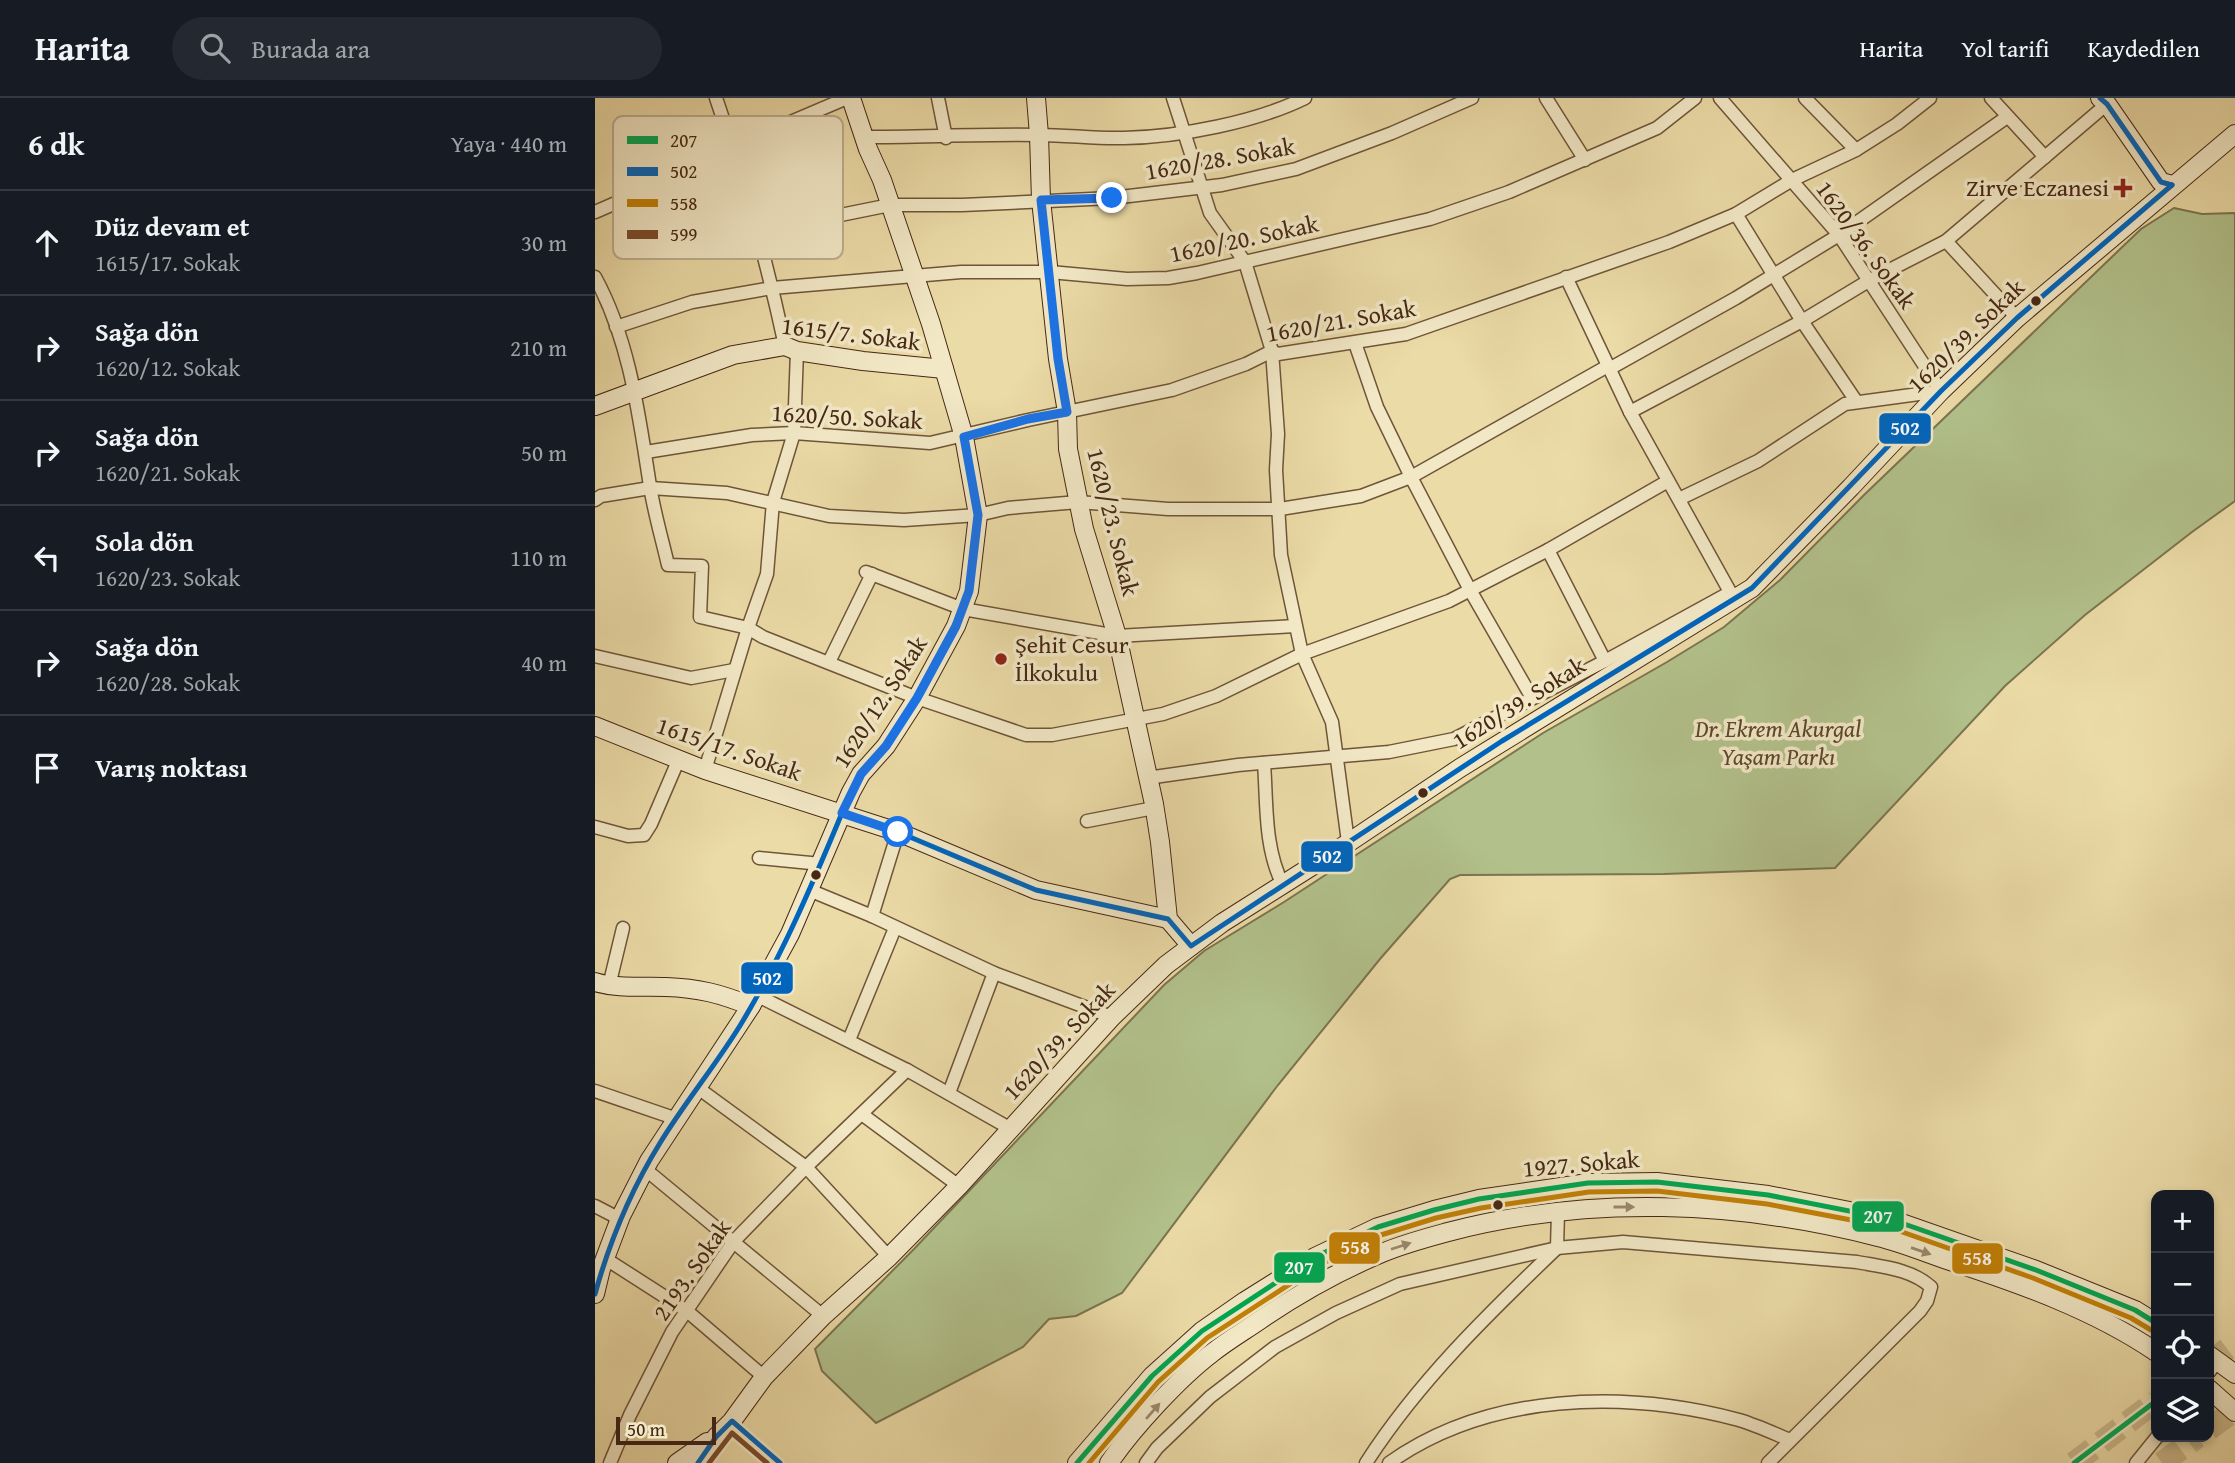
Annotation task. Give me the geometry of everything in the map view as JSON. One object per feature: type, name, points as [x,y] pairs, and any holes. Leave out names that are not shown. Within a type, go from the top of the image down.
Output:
[{"type":"street","points":[[716,98],[722,116]]},
{"type":"street","points":[[806,116],[849,98]]},
{"type":"street","name":"1620/12. Sokak","points":[[595,1294],[620,1219],[645,1169],[754,1000],[790,934],[861,774],[886,746],[917,698],[947,644],[969,591],[978,515],[964,437],[931,324],[849,98]]},
{"type":"street","points":[[937,98],[946,138]]},
{"type":"street","name":"1620/23. Sokak","points":[[1036,98],[1041,200],[1058,359],[1067,412],[1068,449],[1078,502],[1117,636],[1154,808],[1167,919]]},
{"type":"street","points":[[1173,98],[1210,213],[1245,262],[1272,351],[1278,434],[1276,470],[1281,555],[1301,654],[1332,722],[1348,842]]},
{"type":"street","points":[[864,137],[1039,135],[1125,138],[1183,133],[1278,111],[1305,98]]},
{"type":"street","name":"1620/28. Sokak","points":[[843,214],[890,205],[962,205],[1112,198],[1202,188],[1296,169],[1392,133],[1472,98]]},
{"type":"street","points":[[1546,98],[1585,160]]},
{"type":"street","name":"1620/20. Sokak","points":[[616,327],[692,302],[772,288],[961,272],[1050,272],[1127,279],[1168,278],[1245,262],[1430,219],[1509,192],[1657,128],[1695,98]]},
{"type":"street","name":"1620/36. Sokak","points":[[1720,98],[1839,235],[1941,391]]},
{"type":"street","points":[[1805,98],[1856,150]]},
{"type":"street","name":"1620/21. Sokak","points":[[964,437],[1028,419],[1172,390],[1246,364],[1272,351],[1278,354],[1355,343],[1417,330],[1669,242],[1736,214],[1792,180],[1856,150],[1897,124],[1930,98]]},
{"type":"street","points":[[1991,98],[2045,157]]},
{"type":"street","points":[[1630,412],[1946,241],[2045,157],[2103,101],[2161,182],[2172,185]]},
{"type":"street","points":[[595,500],[601,496],[650,488],[727,493],[829,516],[904,520],[978,515],[1007,508],[1078,502],[1168,509],[1280,509],[1360,496],[1411,477],[1774,276],[1839,235],[2007,117]]},
{"type":"street","name":"1620/39. Sokak","points":[[716,1437],[764,1377],[823,1316],[888,1257],[959,1186],[1112,1017],[1166,965],[1502,741],[1761,579],[1941,391],[2017,318],[2235,134]]},
{"type":"street","points":[[595,212],[613,204]]},
{"type":"street","points":[[1736,214],[1802,321],[1856,401]]},
{"type":"street","points":[[1946,241],[2017,318]]},
{"type":"street","points":[[705,770],[734,670],[767,574],[773,502],[794,433],[791,349],[764,259]]},
{"type":"street","points":[[595,277],[616,327],[635,392],[650,488],[668,565],[702,566],[700,617],[748,628],[917,698],[1026,735],[1052,735],[1134,720],[1216,696],[1301,654],[1449,601],[1548,550],[1668,481]]},
{"type":"street","points":[[1147,778],[1264,763],[1389,752],[1454,739],[1732,596],[1630,412],[1566,277]]},
{"type":"street","points":[[1355,343],[1377,407],[1411,477],[1470,590],[1532,698]]},
{"type":"street","name":"1615/7. Sokak","points":[[595,406],[733,355],[791,349],[944,369]]},
{"type":"street","points":[[1679,499],[1758,461],[1845,404],[1941,391]]},
{"type":"street","name":"1620/50. Sokak","points":[[646,452],[752,435],[794,433],[930,443],[964,437]]},
{"type":"street","points":[[1548,550],[1605,661]]},
{"type":"street","points":[[829,662],[869,573],[963,609],[1117,636],[1295,626]]},
{"type":"street","points":[[595,656],[691,678],[734,670]]},
{"type":"street","name":"1615/17. Sokak","points":[[595,726],[678,761],[898,832],[1036,890],[1167,919]]},
{"type":"street","points":[[595,827],[628,836],[644,835],[678,761]]},
{"type":"street","points":[[1264,763],[1271,852],[1283,885]]},
{"type":"street","points":[[1087,821],[1154,808]]},
{"type":"street","points":[[872,916],[898,832]]},
{"type":"street","points":[[759,859],[821,864]]},
{"type":"street","points":[[809,890],[994,973],[1112,1017]]},
{"type":"street","points":[[1167,919],[1191,946]]},
{"type":"street","points":[[623,928],[602,984],[712,991],[754,1000],[849,1040],[908,1070],[1011,1129]]},
{"type":"street","points":[[849,1040],[895,928]]},
{"type":"street","points":[[949,1093],[994,973]]},
{"type":"street","name":"2193. Sokak","points":[[610,1463],[630,1415],[672,1332],[734,1241],[806,1167],[908,1070]]},
{"type":"street","points":[[698,1088],[806,1167],[888,1257]]},
{"type":"street","points":[[595,1091],[677,1119]]},
{"type":"street","points":[[863,1115],[959,1186]]},
{"type":"street","points":[[645,1169],[823,1316]]},
{"type":"street","name":"1927. Sokak","points":[[1077,1463],[1152,1376],[1202,1331],[1315,1257],[1378,1227],[1434,1210],[1479,1199],[1588,1183],[1657,1182],[1768,1195],[1889,1219],[2036,1270],[2135,1310],[2151,1319]]},
{"type":"street","points":[[595,1206],[620,1219]]},
{"type":"street","name":"1927. Sokak","points":[[1109,1463],[1167,1395],[1210,1354],[1275,1310],[1333,1277],[1384,1252],[1427,1238],[1496,1219],[1558,1212],[1605,1207],[1724,1210],[1806,1221],[1881,1237],[1995,1275],[2070,1305],[2131,1335],[2151,1349]]},
{"type":"street","points":[[1366,1463],[1406,1406],[1481,1322],[1557,1248],[1558,1212]]},
{"type":"street","points":[[1146,1463],[1157,1448],[1210,1397],[1275,1347],[1336,1313],[1400,1284],[1557,1248],[1623,1242],[1857,1262],[1920,1277],[1931,1287],[1927,1301],[1920,1311],[1768,1463]]},
{"type":"street","points":[[606,1259],[687,1311],[764,1377]]},
{"type":"street","points":[[2214,1364],[2235,1374]]},
{"type":"street","points":[[2214,1393],[2235,1412]]},
{"type":"street","points":[[1389,1463],[1409,1449],[1453,1429],[1505,1412],[1548,1404],[1593,1401],[1641,1402],[1694,1411],[1741,1421],[1790,1440]]},
{"type":"street","points":[[677,1463],[716,1437]]},
{"type":"street","points":[[698,1463],[716,1437]]},
{"type":"street","points":[[2136,1463],[2153,1442]]},
{"type":"green space","name":"Dr. Ekrem Akurgal Yaşam Parkı","points":[[2174,208],[2202,214],[2235,213],[2235,501],[2085,615],[2005,686],[1835,868],[1664,874],[1460,875],[1450,879],[1380,959],[1278,1085],[1122,1293],[1076,1316],[1049,1319],[1023,1347],[876,1423],[822,1371],[815,1349],[914,1249],[1164,985],[1204,951],[1543,733],[1724,627],[1780,580],[1864,495],[2141,229]]},
{"type":"tunnel","points":[[2214,1359],[2235,1343]]},
{"type":"tunnel","points":[[2074,1463],[2151,1405]]},
{"type":"tunnel","points":[[2214,1425],[2235,1410]]},
{"type":"tunnel","points":[[2162,1463],[2190,1442]]},
{"type":"transit line","name":"502","points":[[2100,98],[2107,104],[2161,182],[2172,185]]},
{"type":"transit line","name":"502","points":[[595,1294],[607,1254],[649,1161],[756,999],[795,921],[842,813],[898,832],[1036,890],[1168,919],[1191,946],[1502,741],[1752,588],[1941,391],[2017,318],[2172,185]]},
{"type":"transit line","name":"207","points":[[1077,1463],[1152,1376],[1202,1331],[1315,1257],[1378,1227],[1434,1210],[1479,1199],[1588,1183],[1657,1182],[1768,1195],[1890,1219],[2036,1270],[2135,1310],[2151,1320]]},
{"type":"transit line","name":"558","points":[[1089,1463],[1158,1382],[1207,1338],[1319,1265],[1381,1235],[1436,1218],[1481,1208],[1589,1192],[1657,1191],[1767,1204],[1888,1227],[2033,1278],[2131,1318],[2151,1330]]},
{"type":"transit line","name":"207","points":[[2074,1463],[2151,1405]]},
{"type":"transit line","name":"502","points":[[698,1463],[716,1437],[732,1421],[780,1463]]},
{"type":"transit line","name":"599","points":[[709,1463],[732,1433],[767,1463]]},
{"type":"place","name":"Zirve Eczanesi","points":[[2123,188]]},
{"type":"place","name":"Şehit Cesur İlkokulu","points":[[1001,659]]},
{"type":"route","points":[[898,832],[842,813],[861,774],[886,746],[917,698],[956,626],[969,591],[978,515],[964,437],[1028,419],[1067,412],[1058,359],[1041,200],[1112,198]]}]
